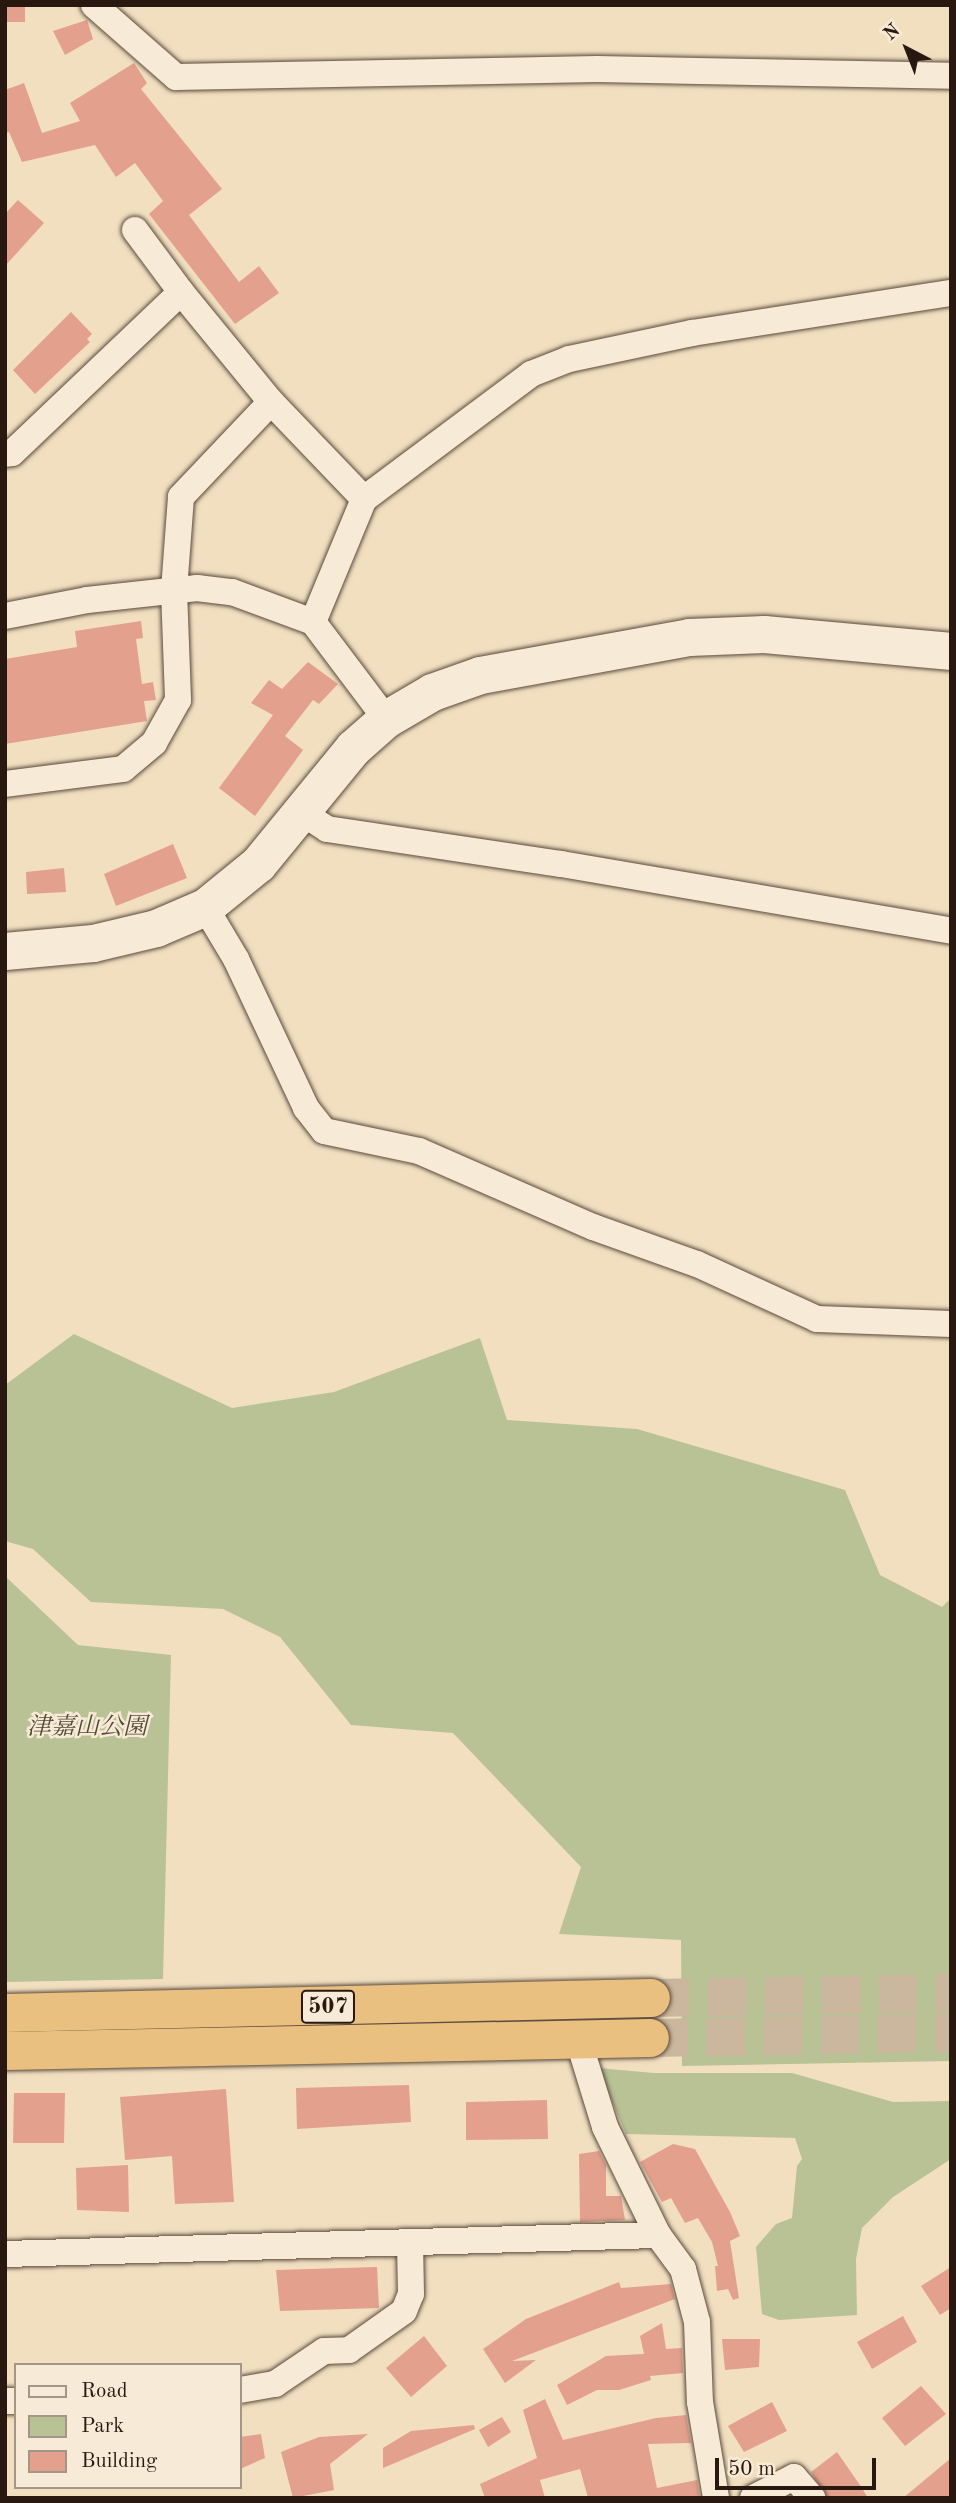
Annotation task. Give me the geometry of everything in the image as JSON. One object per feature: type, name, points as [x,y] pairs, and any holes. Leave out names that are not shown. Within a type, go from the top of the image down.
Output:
[{"type":"highway","name":"507","points":[[5,2013],[651,1998]]},
{"type":"highway","name":"507","points":[[5,2051],[650,2038]]},
{"type":"street","points":[[93,5],[176,78],[597,69],[951,76]]},
{"type":"street","points":[[135,230],[181,292],[271,402],[364,499]]},
{"type":"street","points":[[5,454],[12,453],[181,292]]},
{"type":"street","points":[[313,622],[364,499],[531,374],[569,359],[692,333],[951,293]]},
{"type":"street","points":[[5,784],[123,769],[154,743],[178,700],[174,590],[181,497],[271,402]]},
{"type":"street","points":[[5,616],[174,590],[232,592],[313,622],[386,719]]},
{"type":"street","points":[[5,951],[93,943],[156,928],[205,907],[258,864],[354,748],[386,719],[432,692],[480,675],[689,636],[764,634],[951,651]]},
{"type":"street","points":[[301,812],[327,830],[561,864],[951,931]]},
{"type":"street","points":[[205,907],[236,959],[306,1108],[324,1131],[419,1151],[593,1227],[697,1264],[817,1319],[951,1324]]},
{"type":"street","points":[[578,2039],[605,2127],[658,2235],[683,2269],[697,2322],[700,2402],[716,2498]]},
{"type":"street","points":[[5,2254],[658,2235]]},
{"type":"street","points":[[242,2390],[275,2384],[324,2351],[349,2350],[404,2311],[411,2294],[410,2243]]},
{"type":"street","points":[[753,2498],[794,2477],[811,2498]]},
{"type":"green space","points":[[74,1334],[232,1408],[334,1392],[480,1338],[507,1420],[637,1429],[845,1490],[880,1575],[942,1607],[951,1598],[951,2061],[682,2066],[681,1940],[559,1934],[581,1867],[453,1733],[351,1725],[280,1637],[223,1609],[91,1602],[33,1549],[5,1541],[5,1385]]},
{"type":"green space","name":"津嘉山公園","points":[[5,1576],[78,1645],[171,1655],[163,1979],[5,1982]]},
{"type":"green space","points":[[598,2068],[654,2073],[792,2073],[893,2102],[951,2101],[951,2159],[893,2197],[862,2228],[856,2259],[857,2315],[779,2320],[762,2314],[756,2247],[776,2224],[792,2218],[797,2166],[802,2159],[795,2138],[626,2134]]},
{"type":"building","points":[[5,5],[25,5],[25,22],[5,22]]},
{"type":"building","points":[[87,20],[93,39],[65,55],[53,31]]},
{"type":"building","points":[[134,63],[147,83],[141,89],[222,189],[189,215],[239,282],[259,266],[279,293],[235,324],[149,214],[163,201],[135,163],[116,177],[95,145],[22,162],[9,132],[5,133],[5,90],[24,83],[42,133],[80,121],[70,103]]},
{"type":"building","points":[[18,200],[44,223],[5,266],[5,214]]},
{"type":"building","points":[[71,312],[92,334],[87,339],[90,342],[35,394],[13,370]]},
{"type":"building","points":[[141,621],[143,638],[136,639],[142,684],[153,682],[156,700],[144,701],[147,721],[5,744],[5,659],[77,647],[75,631]]},
{"type":"building","points":[[308,662],[338,684],[319,704],[313,700],[285,736],[303,750],[255,816],[219,788],[273,715],[251,703],[269,680],[282,689]]},
{"type":"building","points":[[173,844],[187,878],[116,906],[104,874]]},
{"type":"building","points":[[64,868],[66,892],[27,894],[26,872]]},
{"type":"building","points":[[409,2085],[411,2122],[297,2129],[296,2088]]},
{"type":"building","points":[[226,2089],[234,2202],[175,2204],[172,2156],[125,2160],[120,2097]]},
{"type":"building","points":[[14,2093],[65,2093],[64,2143],[13,2143]]},
{"type":"building","points":[[547,2100],[548,2139],[466,2140],[466,2102]]},
{"type":"building","points":[[673,2144],[695,2149],[730,2212],[740,2236],[730,2241],[739,2298],[733,2300],[728,2289],[717,2291],[715,2266],[718,2266],[712,2242],[698,2218],[685,2223],[671,2198],[662,2202],[640,2162]]},
{"type":"building","points":[[599,2151],[606,2165],[606,2196],[621,2196],[625,2220],[580,2222],[579,2154]]},
{"type":"building","points":[[128,2165],[129,2212],[77,2210],[76,2168]]},
{"type":"building","points":[[377,2267],[379,2308],[280,2311],[276,2270]]},
{"type":"building","points":[[951,2267],[951,2308],[940,2315],[921,2286]]},
{"type":"building","points":[[619,2282],[621,2288],[671,2284],[675,2299],[512,2361],[536,2360],[505,2383],[483,2349],[526,2319]]},
{"type":"building","points":[[903,2316],[917,2342],[872,2369],[857,2342]]},
{"type":"building","points":[[662,2323],[666,2349],[682,2348],[683,2373],[650,2376],[651,2380],[619,2390],[597,2390],[567,2405],[557,2385],[606,2356],[644,2354],[640,2336]]},
{"type":"building","points":[[424,2336],[447,2366],[411,2397],[386,2368]]},
{"type":"building","points":[[722,2339],[760,2339],[759,2367],[725,2370]]},
{"type":"building","points":[[921,2386],[946,2414],[905,2446],[882,2418]]},
{"type":"building","points":[[545,2399],[563,2440],[656,2418],[686,2415],[691,2443],[648,2444],[657,2488],[697,2480],[700,2498],[588,2498],[580,2469],[540,2480],[545,2498],[485,2498],[480,2484],[537,2458],[523,2410]]},
{"type":"building","points":[[772,2402],[787,2431],[744,2452],[728,2426]]},
{"type":"building","points":[[502,2417],[511,2432],[488,2447],[479,2430]]},
{"type":"building","points":[[474,2425],[475,2429],[383,2468],[383,2448],[411,2431]]},
{"type":"building","points":[[261,2434],[265,2458],[242,2468],[242,2437]]},
{"type":"building","points":[[368,2434],[330,2464],[334,2490],[293,2498],[281,2452],[319,2437]]},
{"type":"building","points":[[837,2452],[868,2498],[827,2498],[811,2472]]},
{"type":"building","points":[[951,2458],[951,2498],[903,2498]]},
{"type":"tunnel","points":[[651,1998],[951,1993]]},
{"type":"tunnel","points":[[650,2038],[951,2033]]}]
